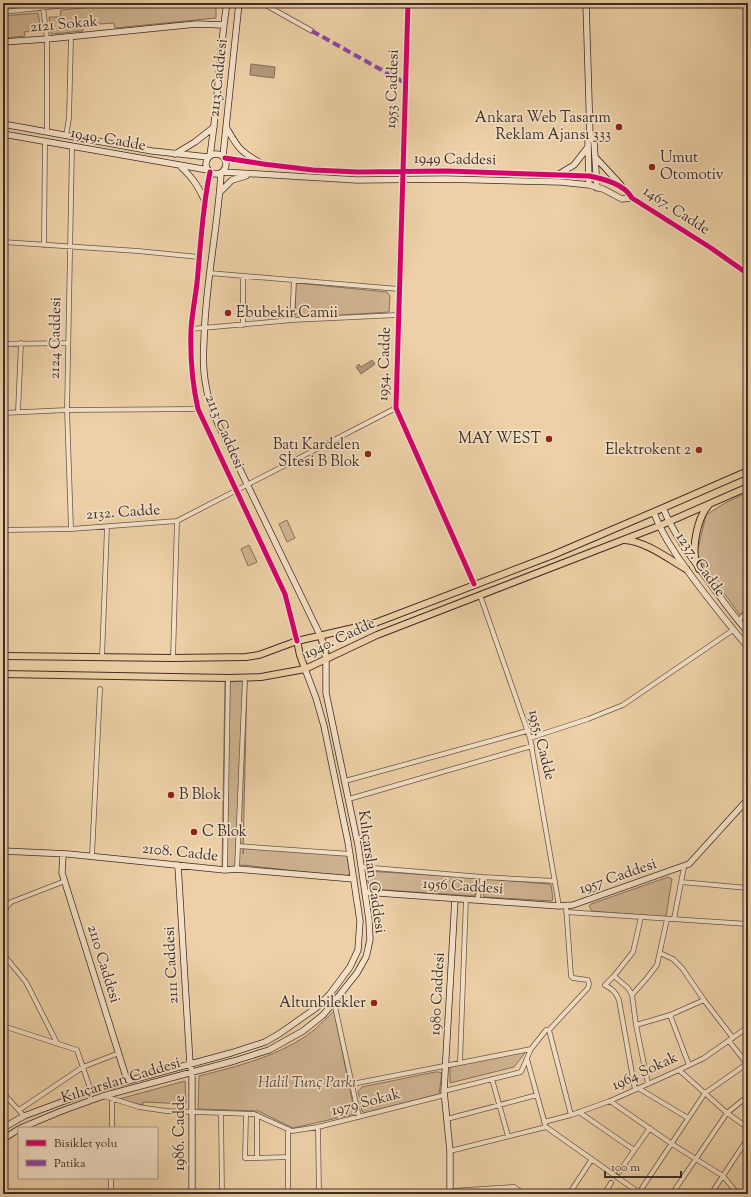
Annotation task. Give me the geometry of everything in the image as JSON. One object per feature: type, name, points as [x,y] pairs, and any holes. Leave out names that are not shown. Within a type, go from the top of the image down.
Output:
[{"type":"main road","name":"1940. Cadde","points":[[3,656],[173,658],[246,657],[259,655],[274,651],[297,641],[375,623],[540,560],[748,471]]},
{"type":"main road","name":"1940. Cadde","points":[[3,674],[245,678],[305,670],[377,635],[659,526],[748,487]]},
{"type":"main road","points":[[699,569],[695,558],[695,547],[699,521],[704,510],[709,504]]},
{"type":"main road","points":[[623,540],[635,541],[686,569]]},
{"type":"main road","points":[[320,635],[325,649],[326,660]]},
{"type":"main road","points":[[297,641],[305,670]]},
{"type":"street","name":"2121 Sokak","points":[[3,12],[84,3]]},
{"type":"street","name":"2113 Caddesi","points":[[209,156],[214,127],[227,3]]},
{"type":"street","name":"2113 Caddesi","points":[[224,157],[239,3]]},
{"type":"street","points":[[262,3],[312,31]]},
{"type":"street","name":"1953 Caddesi","points":[[402,176],[408,3]]},
{"type":"street","points":[[586,3],[590,135],[588,142],[589,185]]},
{"type":"street","points":[[43,7],[47,39],[47,132]]},
{"type":"street","name":"2121 Sokak","points":[[3,42],[71,37],[196,24],[224,25]]},
{"type":"street","points":[[66,136],[71,37]]},
{"type":"street","name":"1949. Cadde","points":[[3,124],[175,154]]},
{"type":"street","points":[[175,154],[195,142],[214,127]]},
{"type":"street","points":[[226,127],[237,146],[245,154],[263,164]]},
{"type":"street","name":"1949. Cadde","points":[[3,134],[72,147],[179,164],[209,171]]},
{"type":"street","points":[[590,135],[594,142],[597,188]]},
{"type":"street","points":[[44,245],[46,142]]},
{"type":"street","points":[[558,175],[574,165],[588,146]]},
{"type":"street","name":"2124 Caddesi","points":[[71,529],[67,410],[72,147]]},
{"type":"street","points":[[175,154],[209,156],[217,153],[224,157],[227,165],[222,173],[216,174],[209,171],[206,165],[209,156]]},
{"type":"street","name":"1949 Caddesi","points":[[224,157],[263,164],[328,171],[460,180],[561,182],[589,185]]},
{"type":"street","points":[[595,157],[622,187]]},
{"type":"street","points":[[179,164],[192,176],[204,199]]},
{"type":"street","name":"2113 Caddesi","points":[[209,171],[204,199],[198,272],[191,329],[193,385],[198,409],[285,594],[297,641]]},
{"type":"street","name":"1949 Caddesi","points":[[222,173],[349,180],[447,171],[589,176]]},
{"type":"street","name":"2113 Caddesi","points":[[222,173],[209,273],[204,328],[203,366],[209,402],[247,485],[320,635]]},
{"type":"street","points":[[220,193],[232,180],[255,174]]},
{"type":"street","name":"1954. Cadde","points":[[402,176],[396,408],[474,584]]},
{"type":"street","name":"1467. Cadde","points":[[589,176],[597,177],[622,187],[632,198],[699,240],[748,274]]},
{"type":"street","name":"1467. Cadde","points":[[589,185],[622,199],[632,198]]},
{"type":"street","points":[[3,242],[138,251],[199,257]]},
{"type":"street","points":[[209,273],[399,289]]},
{"type":"street","points":[[243,276],[243,325]]},
{"type":"street","points":[[292,320],[294,280]]},
{"type":"street","points":[[191,329],[292,320],[398,315]]},
{"type":"street","points":[[18,412],[21,343]]},
{"type":"street","points":[[3,344],[68,343]]},
{"type":"street","name":"2132. Cadde","points":[[3,530],[71,529],[177,521],[396,408]]},
{"type":"street","points":[[3,413],[67,410],[198,409]]},
{"type":"street","name":"1237. Cadde","points":[[664,508],[674,532],[699,569],[748,632]]},
{"type":"street","name":"1237. Cadde","points":[[654,512],[659,526],[686,569],[748,647]]},
{"type":"street","points":[[173,658],[177,521]]},
{"type":"street","points":[[102,657],[107,526]]},
{"type":"street","name":"1955. Cadde","points":[[480,595],[530,738],[559,906]]},
{"type":"street","points":[[738,621],[748,610]]},
{"type":"street","points":[[530,738],[588,719],[623,704],[733,630]]},
{"type":"street","name":"Kılıçarslan Caddesi","points":[[25,1127],[59,1112],[103,1096],[253,1056],[286,1042],[323,1015],[358,973],[366,957],[368,949],[370,939],[369,920],[362,867],[326,693],[326,660]]},
{"type":"street","name":"Kılıçarslan Caddesi","points":[[3,1128],[24,1116],[91,1091],[251,1047],[264,1042],[299,1021],[316,1008],[330,994],[350,967],[358,950],[360,921],[354,879],[346,830],[324,726],[316,698],[305,670]]},
{"type":"street","points":[[226,870],[228,678]]},
{"type":"street","points":[[237,869],[245,678]]},
{"type":"street","points":[[92,856],[100,689]]},
{"type":"street","points":[[345,781],[527,731]]},
{"type":"street","points":[[349,799],[532,746]]},
{"type":"street","points":[[674,920],[684,867],[692,862],[748,799]]},
{"type":"street","points":[[238,846],[350,854]]},
{"type":"street","name":"2108. Cadde","points":[[3,851],[92,856],[226,870],[237,869],[354,879]]},
{"type":"street","name":"2110 Caddesi","points":[[63,854],[62,872],[127,1080]]},
{"type":"street","name":"2111 Caddesi","points":[[178,865],[190,1064],[192,1072]]},
{"type":"street","points":[[362,867],[483,877],[555,881]]},
{"type":"street","name":"1957 Caddesi","points":[[559,906],[566,909],[579,903],[684,867]]},
{"type":"street","points":[[477,900],[483,877]]},
{"type":"street","points":[[3,915],[6,906],[10,902],[65,881]]},
{"type":"street","points":[[680,882],[748,888]]},
{"type":"street","name":"1956 Caddesi","points":[[365,892],[559,906]]},
{"type":"street","name":"1980 Caddesi","points":[[450,1193],[450,1151],[445,1093],[455,898]]},
{"type":"street","points":[[460,1063],[466,899]]},
{"type":"street","points":[[566,909],[674,920],[748,924]]},
{"type":"street","name":"1979 Sokak","points":[[103,1096],[151,1109],[192,1113],[257,1115],[292,1131],[318,1127],[359,1117],[520,1072],[531,1049],[546,1030],[549,1030],[589,986],[589,981],[586,979],[572,977],[566,909]]},
{"type":"street","points":[[641,917],[633,952],[605,985],[614,991],[619,1000],[637,1089],[688,1118]]},
{"type":"street","points":[[632,995],[657,965],[666,919]]},
{"type":"street","points":[[642,1188],[705,1093],[748,1064],[682,968],[673,958],[660,953]]},
{"type":"street","points":[[3,954],[26,982],[57,1044]]},
{"type":"street","points":[[614,976],[628,988],[632,995],[636,1025],[648,1084]]},
{"type":"street","points":[[636,1025],[670,1014],[704,1000]]},
{"type":"street","points":[[334,1002],[359,1117]]},
{"type":"street","points":[[670,1014],[689,1065]]},
{"type":"street","points":[[3,1026],[77,1050],[91,1091]]},
{"type":"street","name":"1964 Sokak","points":[[544,1122],[571,1115],[610,1101],[689,1065],[704,1058],[748,1027]]},
{"type":"street","points":[[549,1030],[571,1115]]},
{"type":"street","points":[[352,1084],[531,1049]]},
{"type":"street","points":[[19,1110],[83,1067],[119,1053]]},
{"type":"street","points":[[527,1059],[546,1127],[640,1194]]},
{"type":"street","points":[[678,1070],[727,1113],[748,1128]]},
{"type":"street","name":"1986. Cadde","points":[[192,1072],[192,1194]]},
{"type":"street","points":[[492,1079],[508,1136]]},
{"type":"street","points":[[3,1093],[24,1116]]},
{"type":"street","points":[[447,1118],[537,1095]]},
{"type":"street","points":[[672,1194],[727,1113],[748,1096]]},
{"type":"street","points":[[112,1099],[112,1127]]},
{"type":"street","points":[[610,1101],[672,1144],[723,1176],[738,1194]]},
{"type":"street","points":[[579,1112],[634,1150]]},
{"type":"street","points":[[221,1113],[222,1194]]},
{"type":"street","points":[[246,1114],[245,1158],[288,1157]]},
{"type":"street","points":[[257,1115],[257,1158]]},
{"type":"street","points":[[318,1127],[319,1194]]},
{"type":"street","points":[[450,1151],[546,1127]]},
{"type":"street","points":[[619,1172],[650,1128]]},
{"type":"street","points":[[288,1129],[288,1194]]},
{"type":"street","name":"Kılıçarslan Caddesi","points":[[3,1139],[18,1130]]},
{"type":"street","points":[[711,1194],[748,1138]]},
{"type":"street","points":[[569,1194],[592,1159]]},
{"type":"street","points":[[111,1179],[111,1194]]},
{"type":"street","points":[[604,1194],[611,1183]]},
{"type":"street","points":[[450,1193],[514,1187],[524,1194]]},
{"type":"green space","points":[[136,3],[216,3],[216,18],[115,28],[114,23],[83,25],[83,31],[51,34],[49,17],[60,17],[61,10]]},
{"type":"green space","points":[[38,13],[41,30],[24,32],[25,36],[3,38],[3,16]]},
{"type":"green space","points":[[296,283],[387,292],[390,296],[389,312],[295,318]]},
{"type":"green space","points":[[748,492],[748,606],[740,615],[701,562],[697,553],[706,515],[725,503]]},
{"type":"green space","points":[[287,520],[295,538],[287,542],[279,524]]},
{"type":"green space","points":[[249,545],[257,562],[248,566],[241,549]]},
{"type":"green space","points":[[247,680],[243,854],[244,847],[347,855],[350,873],[346,877],[243,865],[222,870],[225,681]]},
{"type":"green space","points":[[366,871],[479,878],[480,881],[475,895],[473,896],[371,889],[369,887]]},
{"type":"green space","points":[[668,877],[672,879],[666,916],[592,911],[589,906],[591,904]]},
{"type":"green space","points":[[489,879],[549,884],[551,885],[553,899],[552,901],[484,897],[483,893]]},
{"type":"green space","name":"Halil Tunç Parkı","points":[[334,1011],[355,1114],[293,1128],[258,1111],[198,1109],[199,1076],[259,1059],[288,1047],[314,1030]]},
{"type":"green space","points":[[527,1050],[514,1067],[450,1083],[450,1065]]},
{"type":"green space","points":[[435,1072],[442,1073],[439,1094],[365,1113],[362,1111],[358,1091],[362,1087]]},
{"type":"green space","points":[[185,1081],[186,1104],[143,1102],[143,1105],[119,1099]]},
{"type":"shaded area","points":[[251,64],[275,67],[274,78],[250,75]]},
{"type":"shaded area","points":[[372,360],[375,364],[361,374],[356,367],[359,364],[361,367]]},
{"type":"marked path","points":[[312,31],[405,83]]},
{"type":"cycle path","points":[[408,3],[396,408],[474,584]]},
{"type":"cycle path","points":[[225,158],[313,170],[358,172],[447,171],[595,177],[613,183],[624,189],[632,198],[711,248],[748,274]]},
{"type":"cycle path","points":[[210,172],[204,209],[192,316],[191,350],[194,389],[198,409],[285,594],[297,641]]},
{"type":"place","name":"Ankara Web Tasarım Reklam Ajansı 333","points":[[619,127]]},
{"type":"place","name":"Umut Otomotiv","points":[[652,167]]},
{"type":"place","name":"Ebubekir Camii","points":[[228,313]]},
{"type":"place","name":"MAY WEST","points":[[549,439]]},
{"type":"place","name":"Elektrokent 2","points":[[699,450]]},
{"type":"place","name":"Batı Kardelen Sİtesi B Blok","points":[[368,454]]},
{"type":"place","name":"B Blok","points":[[171,795]]},
{"type":"place","name":"C Blok","points":[[194,832]]},
{"type":"place","name":"Altunbilekler","points":[[374,1003]]}]
